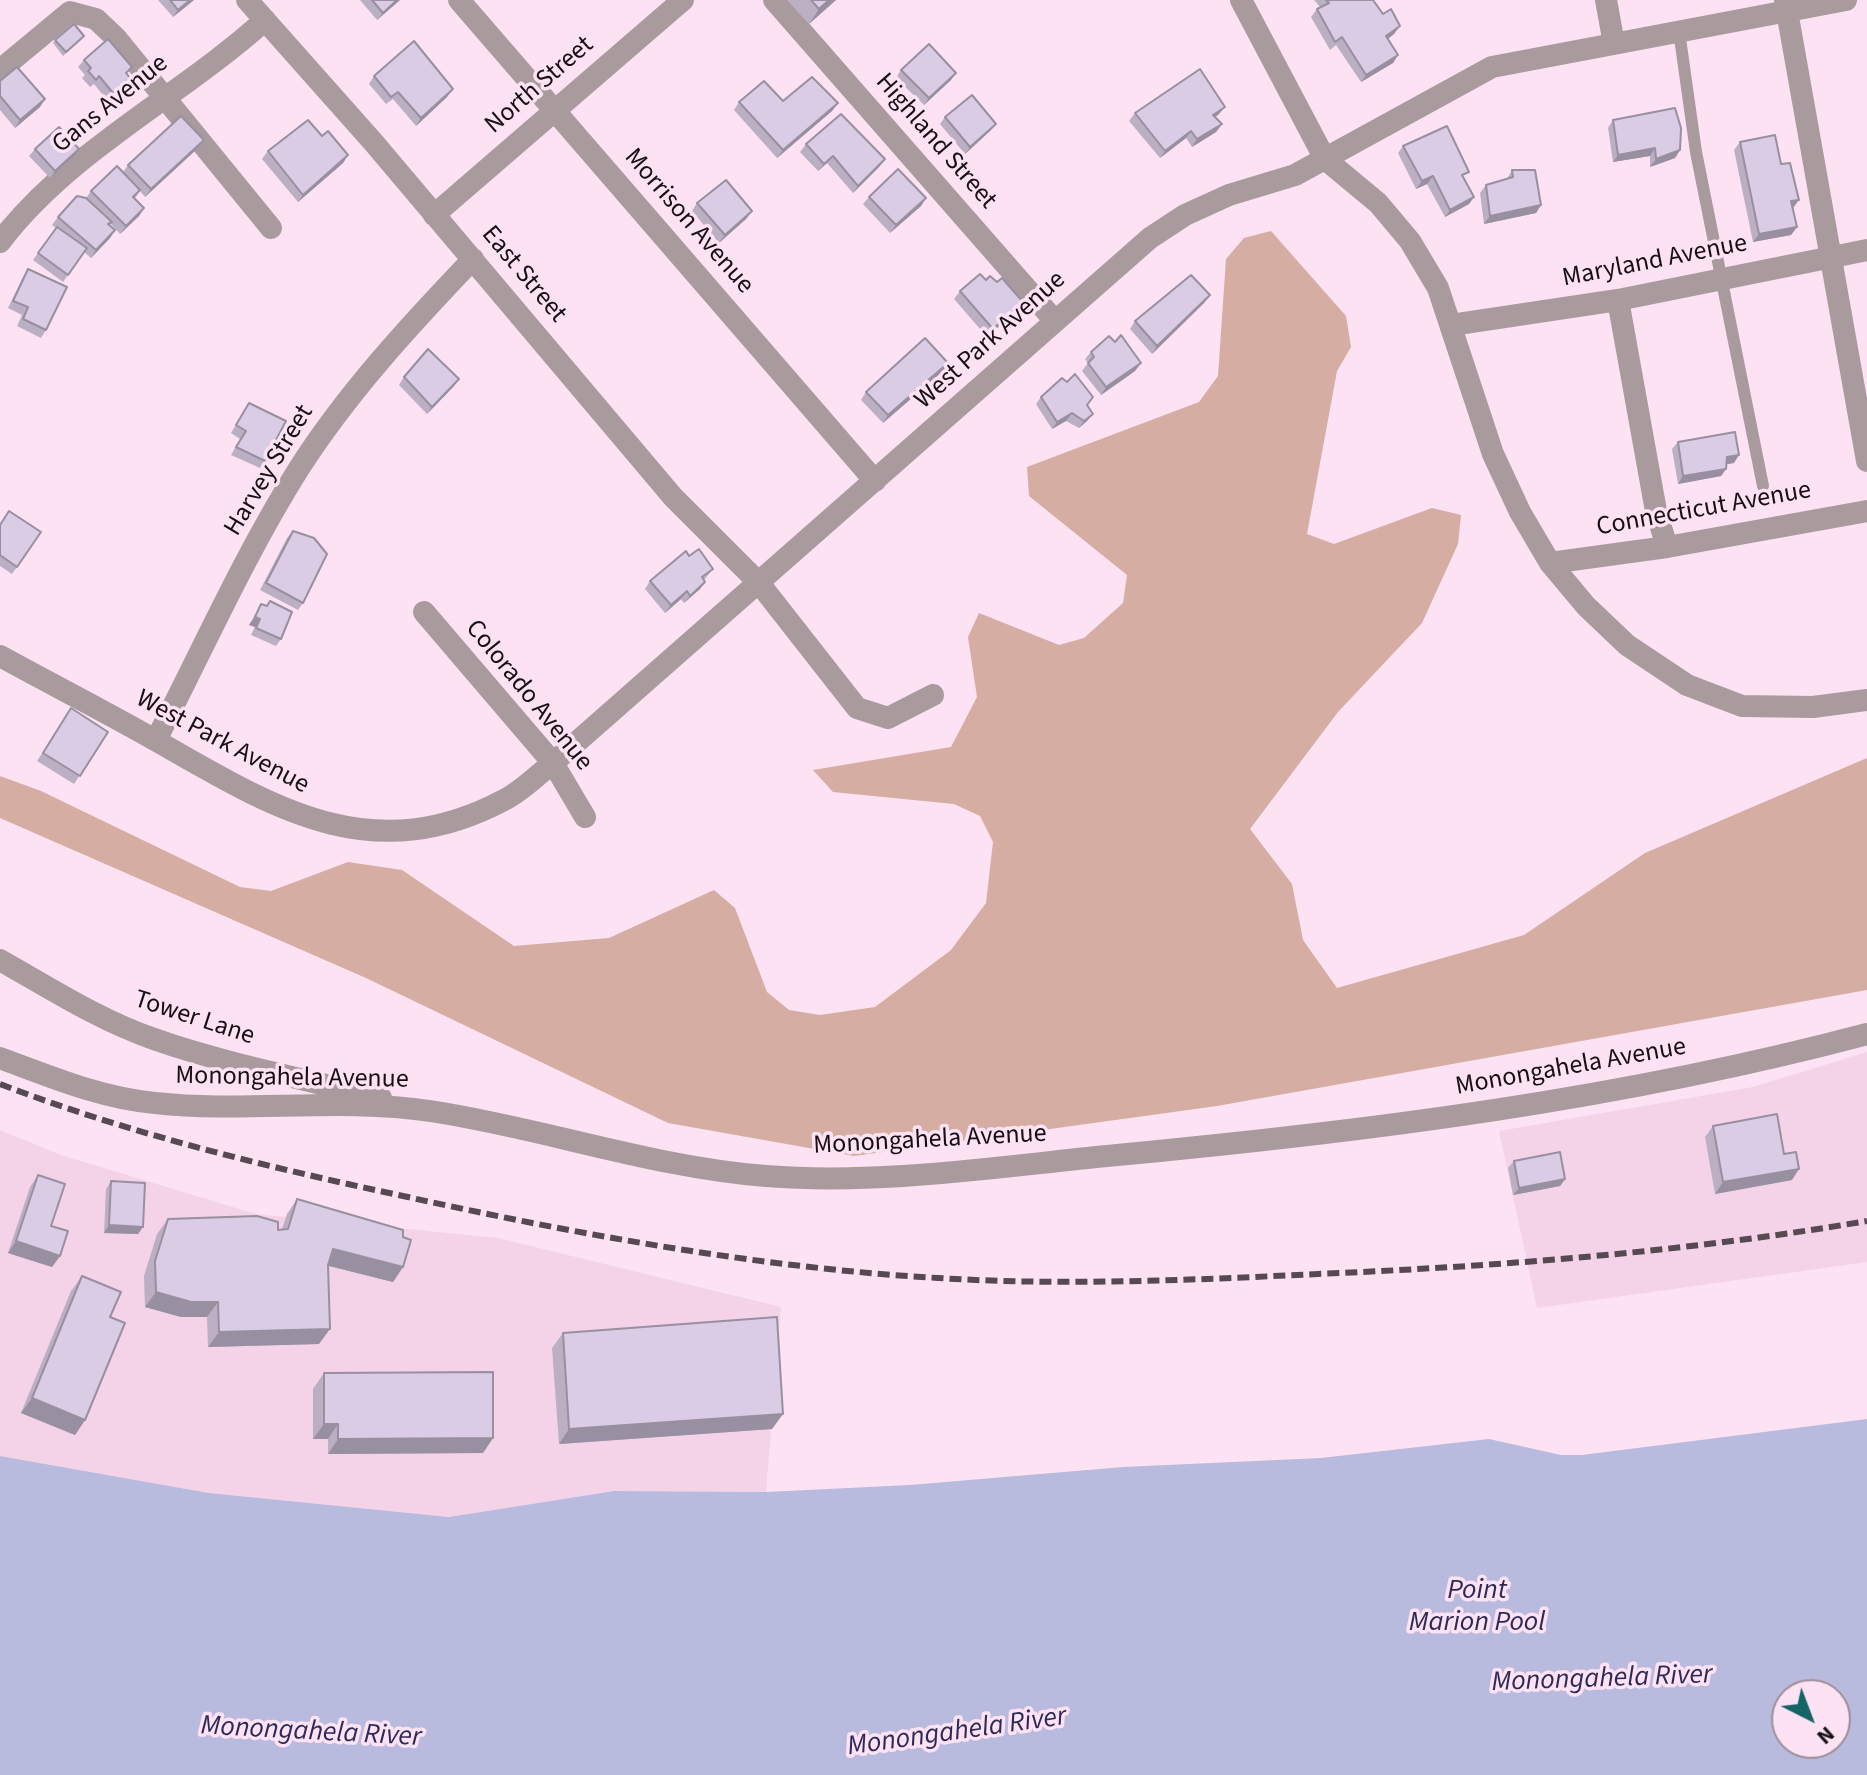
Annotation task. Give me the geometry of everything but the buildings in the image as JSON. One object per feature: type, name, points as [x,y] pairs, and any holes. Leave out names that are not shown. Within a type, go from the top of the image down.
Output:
[{"type":"street","name":"East Street","points":[[247,0],[473,259],[673,497],[759,583]]},
{"type":"street","name":"Morrison Avenue","points":[[459,0],[875,481]]},
{"type":"street","name":"North Street","points":[[434,215],[683,0]]},
{"type":"street","name":"Highland Street","points":[[774,0],[1055,321]]},
{"type":"street","points":[[1241,0],[1325,159],[1378,203],[1410,241],[1438,288],[1493,454],[1520,512],[1550,563],[1586,606],[1627,645],[1687,685],[1742,706],[1813,707],[1867,700]]},
{"type":"street","points":[[1606,0],[1614,44]]},
{"type":"street","name":"West Park Avenue","points":[[0,656],[156,740],[225,782],[307,819],[370,831],[449,823],[506,799],[553,763],[1150,238],[1185,215],[1229,195],[1295,175],[1492,67],[1679,31],[1786,5],[1846,0]]},
{"type":"street","points":[[1786,5],[1867,461]]},
{"type":"street","points":[[0,70],[70,12],[85,13],[116,38],[271,228]]},
{"type":"street","name":"Gans Avenue","points":[[0,242],[18,220],[66,176],[165,95],[265,20]]},
{"type":"street","name":"Maryland Avenue","points":[[1451,325],[1618,300],[1867,250]]},
{"type":"street","name":"Harvey Street","points":[[156,740],[298,471],[335,417],[405,332],[473,259]]},
{"type":"street","points":[[1618,300],[1656,511],[1667,547]]},
{"type":"street","name":"Connecticut Avenue","points":[[1550,563],[1667,547],[1867,511]]},
{"type":"street","points":[[759,583],[857,708],[888,718],[933,695]]},
{"type":"street","name":"Colorado Avenue","points":[[424,612],[553,763],[585,817]]},
{"type":"street","name":"Tower Lane","points":[[0,960],[103,1017],[151,1038],[224,1061],[429,1110]]},
{"type":"street","name":"Monongahela Avenue","points":[[0,1058],[85,1090],[153,1103],[429,1110],[670,1164],[768,1176],[873,1177],[1232,1145],[1469,1115],[1666,1081],[1867,1034]]},
{"type":"lane","points":[[1679,31],[1696,152],[1763,486]]},
{"type":"shaded area","points":[[1271,231],[1346,316],[1351,347],[1337,371],[1307,534],[1334,544],[1432,508],[1461,515],[1458,544],[1422,623],[1338,712],[1250,829],[1292,884],[1303,940],[1337,988],[1524,935],[1645,853],[1867,758],[1867,990],[1217,1106],[854,1156],[668,1123],[366,978],[0,818],[0,776],[41,791],[240,887],[271,891],[348,862],[402,870],[514,946],[609,938],[714,890],[735,908],[767,992],[789,1010],[820,1015],[875,1007],[951,950],[986,903],[993,842],[980,816],[954,804],[833,792],[813,770],[951,747],[977,697],[968,637],[979,613],[1059,645],[1084,638],[1123,603],[1127,575],[1029,496],[1027,467],[1199,402],[1218,376],[1226,259],[1244,238]]},
{"type":"shaded area","points":[[1867,1052],[1867,1262],[1537,1308],[1499,1131],[1753,1087]]},
{"type":"shaded area","points":[[0,1130],[61,1155],[256,1214],[498,1238],[781,1307],[766,1492],[614,1491],[449,1517],[209,1493],[0,1456]]},
{"type":"water","name":"Point Marion Pool","points":[[1867,1419],[1867,1775],[0,1775],[0,1456],[209,1493],[449,1517],[614,1491],[766,1492],[910,1485],[1123,1467],[1321,1458],[1489,1439],[1561,1455],[1582,1455]]},
{"type":"railway","points":[[0,1084],[99,1119],[199,1148],[403,1196],[669,1248],[804,1266],[938,1278],[1081,1282],[1387,1271],[1662,1249],[1867,1221]]},
{"type":"water label","name":"Monongahela River","points":[[1602,1680]]},
{"type":"water label","name":"Monongahela River","points":[[311,1733]]},
{"type":"water label","name":"Monongahela River","points":[[957,1733]]}]
